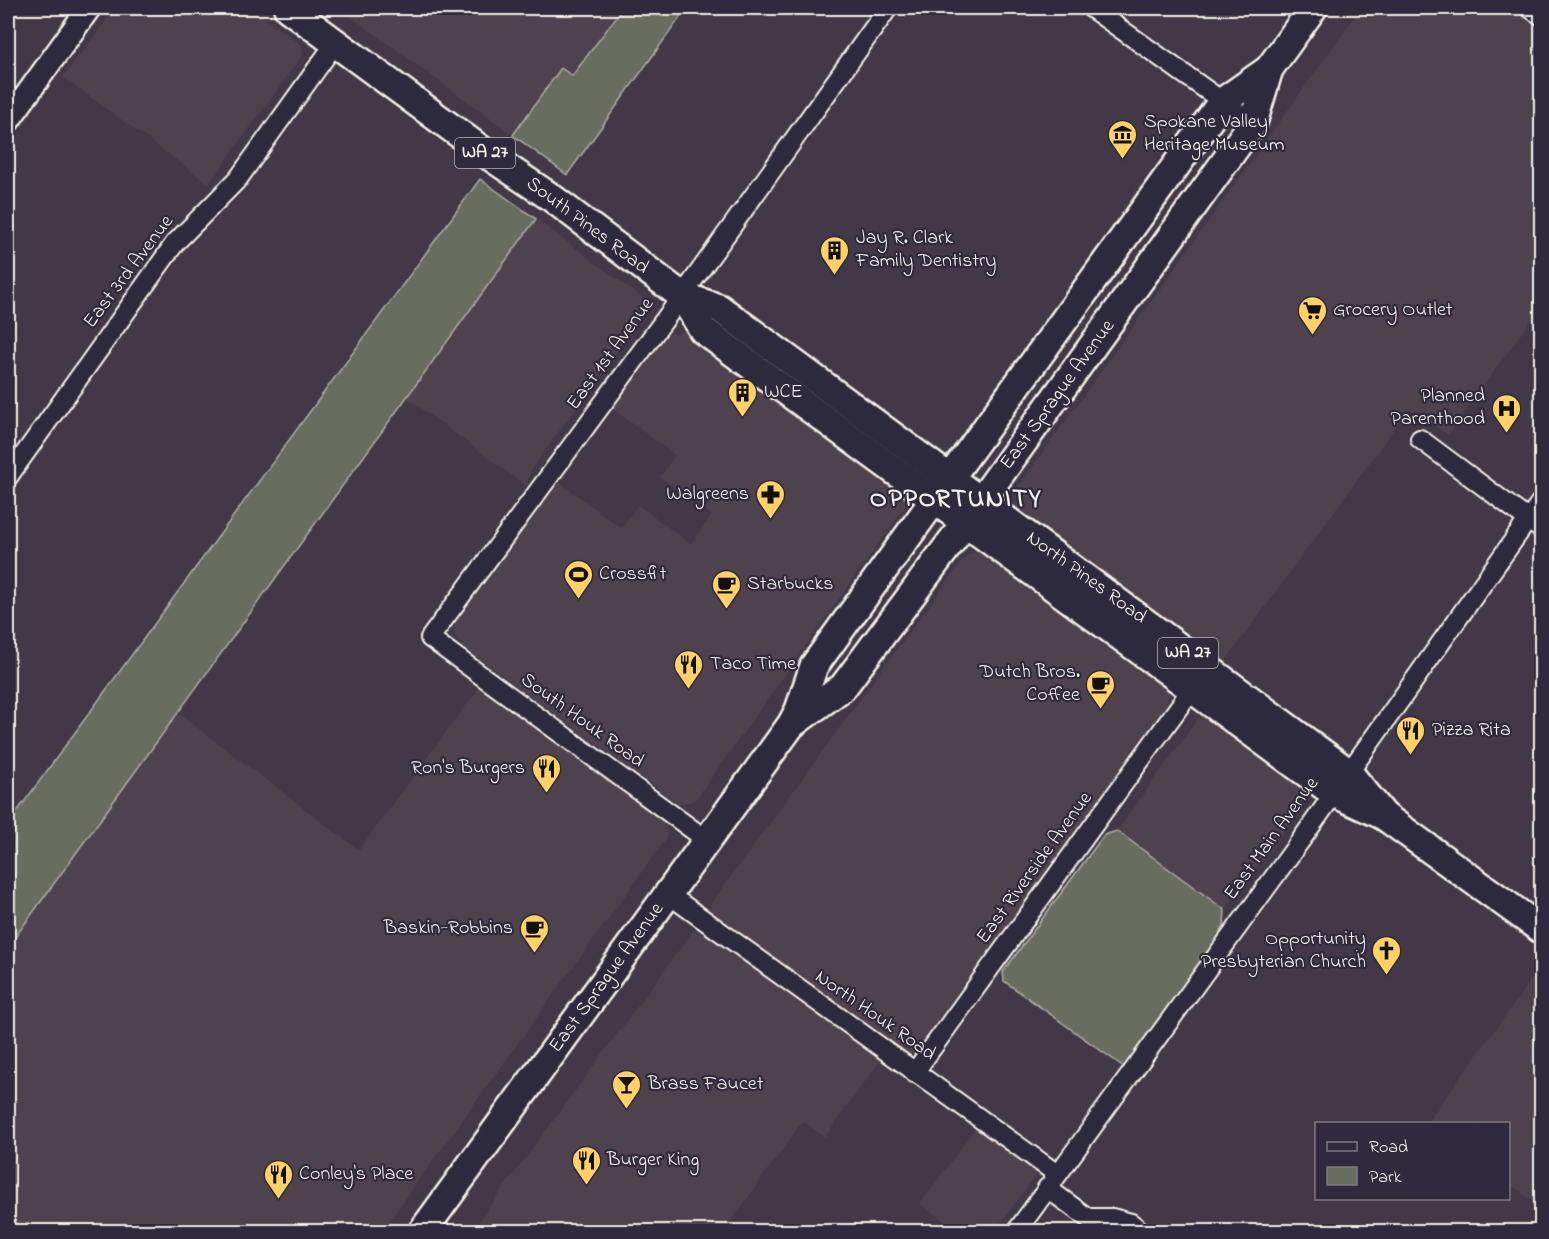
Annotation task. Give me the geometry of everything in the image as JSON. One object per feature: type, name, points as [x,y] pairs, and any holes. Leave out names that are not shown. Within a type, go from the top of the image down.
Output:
[{"type":"main road","name":"South Pines Road","points":[[288,8],[491,157],[552,198],[682,296],[719,308],[941,489],[965,523]]},
{"type":"main road","name":"East Sprague Avenue","points":[[422,1232],[791,725],[799,710],[814,666],[1222,102],[1269,69],[1313,8]]},
{"type":"main road","name":"East Sprague Avenue","points":[[791,725],[843,687],[965,523],[1253,123],[1269,69]]},
{"type":"main road","name":"South Pines Road","points":[[941,489],[981,501]]},
{"type":"main road","name":"North Pines Road","points":[[981,501],[1384,816],[1542,930]]},
{"type":"main road","name":"North Pines Road","points":[[965,523],[1192,689],[1341,783]]},
{"type":"street","points":[[8,121],[89,8]]},
{"type":"street","name":"East 1st Avenue","points":[[430,638],[682,296],[888,8]]},
{"type":"street","points":[[1091,8],[1253,123]]},
{"type":"street","points":[[1530,8],[1542,16]]},
{"type":"street","name":"East 3rd Avenue","points":[[8,477],[175,243],[238,179],[336,42]]},
{"type":"street","points":[[1420,439],[1534,524]]},
{"type":"street","name":"East Main Avenue","points":[[1016,1232],[1341,783],[1534,524],[1542,500]]},
{"type":"street","name":"South Houk Road","points":[[430,638],[708,841]]},
{"type":"street","name":"East Riverside Avenue","points":[[914,1073],[1192,689]]},
{"type":"street","name":"North Houk Road","points":[[668,894],[914,1073],[940,1088],[1052,1181],[1089,1225]]},
{"type":"street","points":[[1089,1225],[1112,1218],[1131,1223],[1142,1232]]},
{"type":"shaded area","points":[[116,8],[250,8],[302,45],[303,54],[209,184],[63,77]]},
{"type":"shaded area","points":[[339,8],[615,8],[620,11],[572,76],[561,69],[513,135]]},
{"type":"shaded area","points":[[1361,8],[1514,8],[1541,28],[1541,306],[1448,435],[1409,408],[1225,662],[1015,508],[1017,489]]},
{"type":"shaded area","points":[[536,219],[644,299],[647,305],[646,311],[531,470],[526,486],[406,397]]},
{"type":"shaded area","points":[[682,331],[688,332],[903,490],[907,501],[905,507],[696,799],[679,804],[465,648],[457,640],[454,630],[456,619],[556,480],[621,528],[638,505],[691,544],[712,515],[660,477],[675,455],[610,407],[645,359],[672,332],[676,335]]},
{"type":"shaded area","points":[[988,552],[1165,683],[1169,690],[1168,704],[1134,750],[1120,782],[921,1051],[910,1056],[900,1055],[718,919],[711,912],[710,905],[967,555]]},
{"type":"shaded area","points":[[486,688],[662,818],[667,832],[666,839],[382,1231],[8,1232],[8,947],[178,713],[359,850],[478,689]]},
{"type":"shaded area","points":[[1204,716],[1211,717],[1306,786],[1310,793],[1307,801],[1225,910],[1117,831],[1198,719]]},
{"type":"shaded area","points":[[693,931],[716,937],[882,1058],[825,1137],[803,1121],[724,1231],[471,1232]]},
{"type":"shaded area","points":[[1541,967],[1541,1208],[1510,1184],[1510,1122],[1428,1122]]},
{"type":"shaded area","points":[[976,1127],[1037,1173],[995,1231],[959,1231],[920,1204]]},
{"type":"green space","points":[[615,8],[687,8],[567,175],[513,135],[561,68],[572,76],[620,12]]},
{"type":"green space","points":[[480,179],[536,219],[8,947],[8,824]]},
{"type":"green space","points":[[1117,831],[1225,910],[1224,925],[1208,955],[1128,1070],[1004,981],[1003,972],[1104,835]]},
{"type":"place","name":"Spokane Valley Heritage Museum","points":[[1123,160]]},
{"type":"place","name":"Jay R. Clark Family Dentistry","points":[[835,276]]},
{"type":"place","name":"Grocery Outlet","points":[[1312,336]]},
{"type":"place","name":"WCE","points":[[743,418]]},
{"type":"place","name":"Planned Parenthood","points":[[1506,434]]},
{"type":"place","name":"Walgreens","points":[[770,520]]},
{"type":"place","name":"Crossfit","points":[[578,600]]},
{"type":"place","name":"Starbucks","points":[[726,610]]},
{"type":"place","name":"Taco Time","points":[[689,690]]},
{"type":"place","name":"Dutch Bros. Coffee","points":[[1101,710]]},
{"type":"place","name":"Pizza Rita","points":[[1411,756]]},
{"type":"place","name":"Ron's Burgers","points":[[546,794]]},
{"type":"place","name":"Baskin-Robbins","points":[[534,954]]},
{"type":"place","name":"Opportunity Presbyterian Church","points":[[1387,976]]},
{"type":"place","name":"Brass Faucet","points":[[627,1110]]},
{"type":"place","name":"Burger King","points":[[586,1186]]},
{"type":"place","name":"Conley's Place","points":[[278,1200]]},
{"type":"district","name":"OPPORTUNITY","points":[[956,500]]}]
